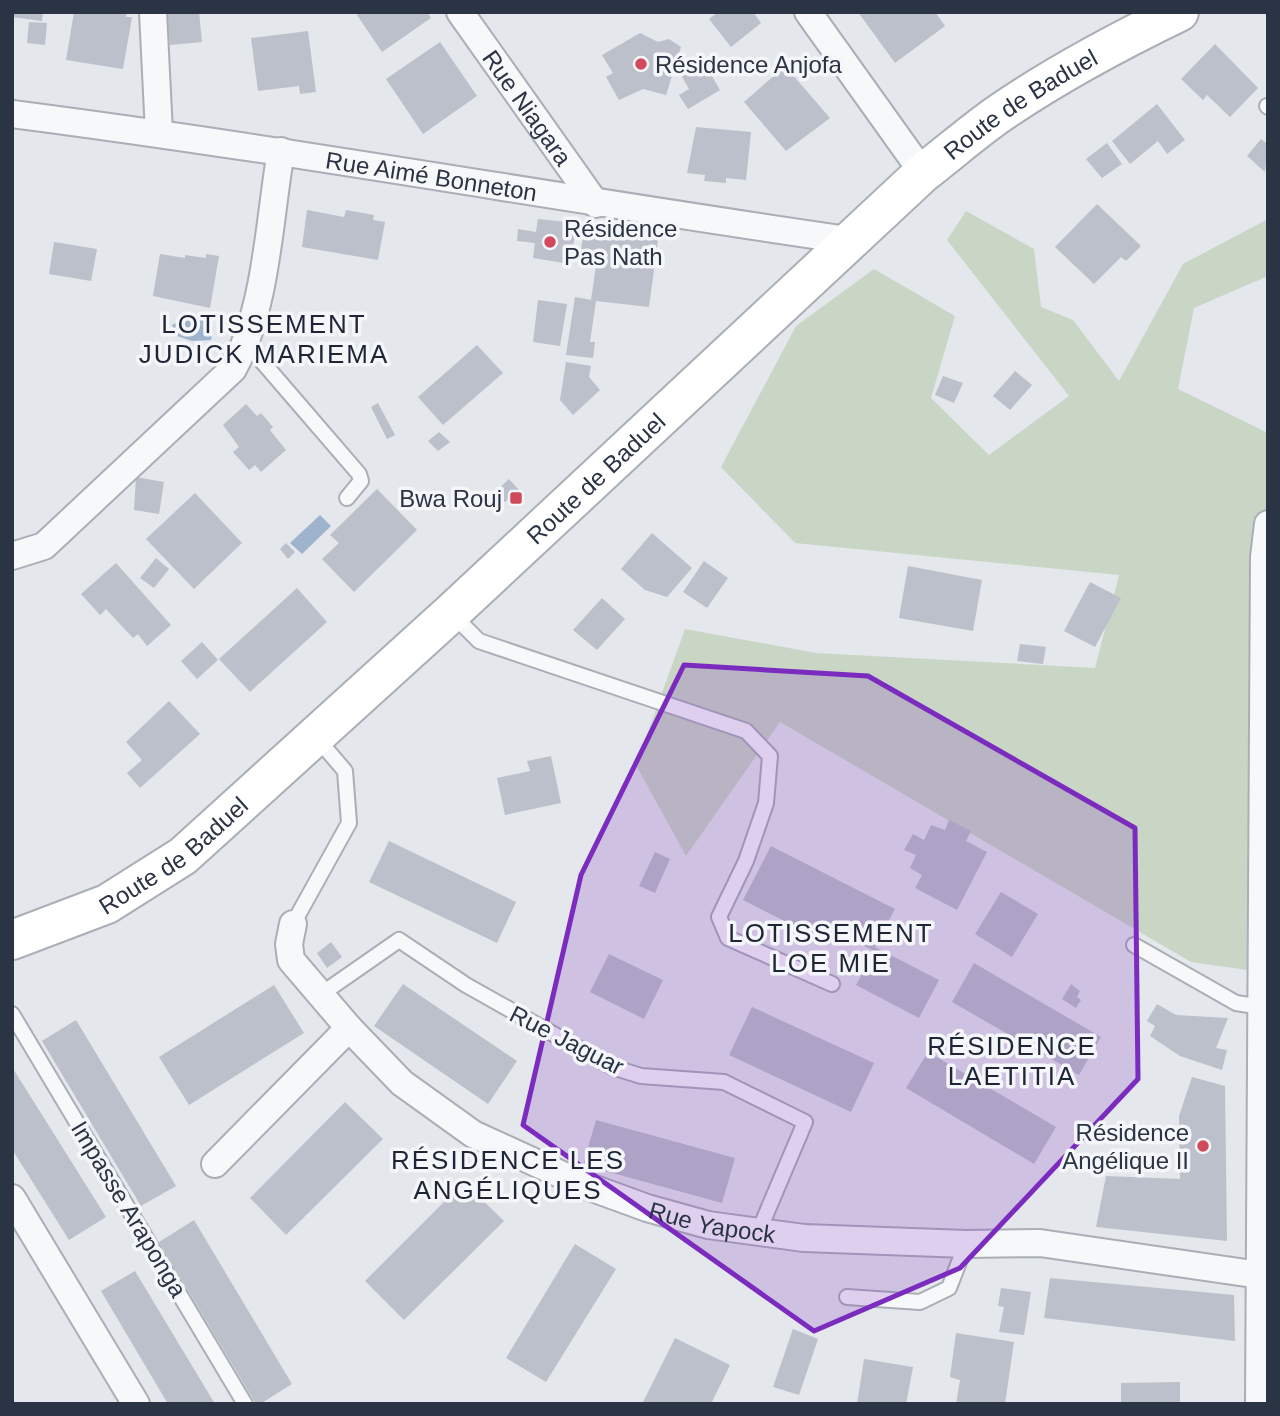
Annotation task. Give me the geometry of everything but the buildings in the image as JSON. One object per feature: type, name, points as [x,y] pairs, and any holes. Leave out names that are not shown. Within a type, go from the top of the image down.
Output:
[{"type":"main road","name":"Route de Baduel","points":[[12,940],[107,904],[183,856],[451,613],[848,240],[923,173],[998,114],[1098,53],[1179,12]]},
{"type":"street","points":[[153,12],[159,133]]},
{"type":"street","name":"Rue Niagara","points":[[460,12],[596,204]]},
{"type":"street","points":[[808,12],[923,173]]},
{"type":"street","name":"Rue Aimé Bonneton","points":[[12,114],[281,151],[596,204],[848,240]]},
{"type":"street","points":[[12,556],[44,546],[233,369],[247,344],[256,309],[281,151]]},
{"type":"street","points":[[1259,1404],[1261,794],[1264,558],[1268,524]]},
{"type":"street","name":"Rue Yapock","points":[[293,924],[289,944],[291,960],[349,1028],[402,1083],[473,1134],[584,1185],[647,1208],[708,1225],[758,1233],[804,1238],[1067,1245],[1260,1275]]},
{"type":"street","points":[[215,1164],[349,1028]]},
{"type":"street","points":[[12,1198],[136,1404]]},
{"type":"lane","points":[[247,344],[359,474],[360,481],[348,498]]},
{"type":"lane","points":[[451,613],[479,641],[746,731],[770,756],[766,803],[746,861],[719,917],[728,937],[832,984]]},
{"type":"lane","name":"Rue Yapock","points":[[293,924],[349,823],[345,771],[314,735]]},
{"type":"lane","name":"Rue Jaguar","points":[[320,995],[399,940],[530,1024],[612,1067],[641,1076],[724,1082],[805,1122],[758,1233]]},
{"type":"lane","points":[[1133,944],[1236,1003],[1262,1007]]},
{"type":"lane","name":"Impasse Araponga","points":[[12,1014],[245,1404]]},
{"type":"lane","points":[[847,1297],[920,1302],[949,1288],[966,1244]]},
{"type":"highlighted area","points":[[684,665],[868,676],[1135,828],[1138,1079],[960,1268],[814,1331],[523,1125],[581,875]]},
{"type":"green space","points":[[966,211],[1034,249],[1041,307],[1073,320],[1119,381],[1183,264],[1268,219],[1268,276],[1194,308],[1178,389],[1268,433],[1268,973],[1191,962],[780,722],[686,856],[636,765],[685,629],[816,653],[1095,668],[1119,575],[795,543],[721,467],[796,326],[874,269],[955,316],[931,398],[989,455],[1069,396],[947,240]]},
{"type":"water","points":[[189,316],[205,318],[206,323],[213,327],[211,340],[192,341],[177,336],[172,325]]},
{"type":"water","points":[[320,515],[331,526],[302,554],[290,543]]},
{"type":"place","name":"Résidence Anjofa","points":[[641,64]]},
{"type":"place","name":"Résidence Pas Nath","points":[[550,242]]},
{"type":"place","name":"Bwa Rouj","points":[[516,498]]},
{"type":"place","name":"Résidence Angélique II","points":[[1203,1146]]},
{"type":"district","name":"LOTISSEMENT JUDICK MARIEMA","points":[[264,339]]},
{"type":"district","name":"LOTISSEMENT LOE MIE","points":[[831,948]]},
{"type":"district","name":"RÉSIDENCE LAETITIA","points":[[1012,1061]]},
{"type":"district","name":"RÉSIDENCE LES ANGÉLIQUES","points":[[508,1175]]}]
